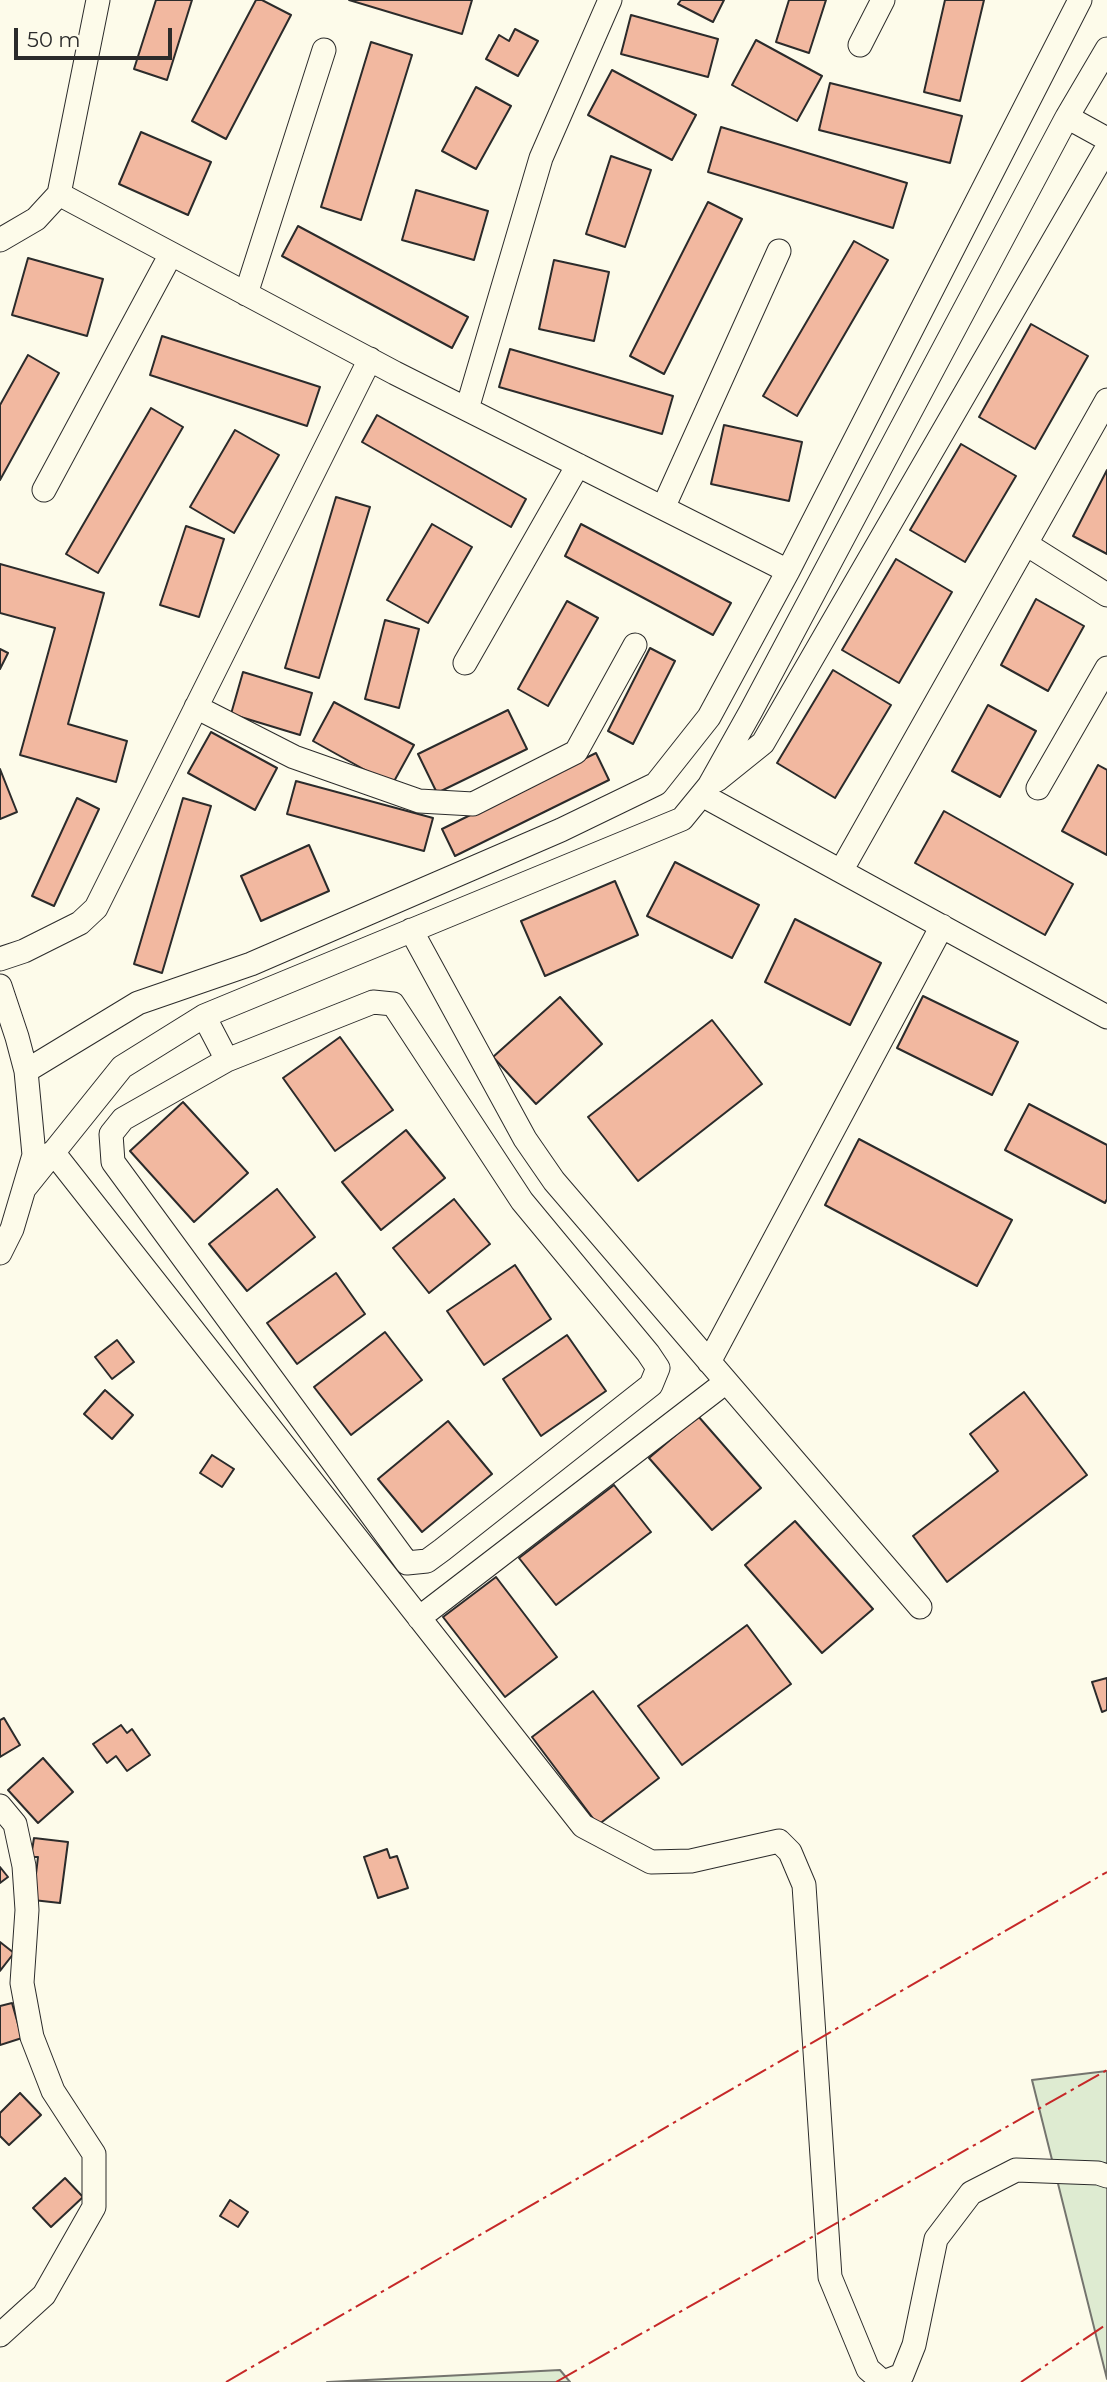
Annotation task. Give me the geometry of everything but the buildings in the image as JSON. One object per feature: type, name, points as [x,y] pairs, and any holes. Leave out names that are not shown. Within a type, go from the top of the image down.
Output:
[{"type":"street","points":[[0,240],[36,219],[59,194],[99,0]]},
{"type":"street","points":[[467,409],[541,158],[610,0]]},
{"type":"street","points":[[860,45],[883,0]]},
{"type":"street","points":[[26,1071],[138,1003],[251,964],[561,830],[656,784],[709,717],[788,571],[1080,0]]},
{"type":"street","points":[[24,1189],[122,1067],[204,1016],[682,819],[705,791],[811,599],[1067,117],[1107,49]]},
{"type":"street","points":[[246,294],[324,50]]},
{"type":"street","points":[[1067,117],[1107,139]]},
{"type":"street","points":[[705,791],[763,743],[1107,148]]},
{"type":"street","points":[[59,194],[370,359],[788,571]]},
{"type":"street","points":[[663,508],[779,251]]},
{"type":"street","points":[[44,489],[171,254]]},
{"type":"street","points":[[0,959],[24,951],[80,923],[96,908],[370,359]]},
{"type":"street","points":[[841,871],[1107,400]]},
{"type":"street","points":[[465,663],[578,465]]},
{"type":"street","points":[[1026,544],[1107,596]]},
{"type":"street","points":[[196,708],[294,757],[419,801],[473,804],[576,752],[635,645]]},
{"type":"street","points":[[1038,788],[1107,667]]},
{"type":"street","points":[[705,791],[841,871],[1107,1017]]},
{"type":"street","points":[[709,1362],[942,926]]},
{"type":"street","points":[[411,930],[525,1139],[554,1181],[919,1607]]},
{"type":"street","points":[[0,986],[26,1071],[34,1155],[12,1229],[0,1253]]},
{"type":"street","points":[[373,1002],[393,1004],[522,1201],[658,1368],[651,1385],[427,1561],[407,1563],[113,1162],[111,1134],[123,1119],[227,1060],[373,1002]]},
{"type":"street","points":[[204,1016],[227,1060]]},
{"type":"street","points":[[53,1152],[583,1826],[651,1862],[691,1861],[779,1841],[790,1852],[804,1885],[830,2277],[868,2369],[883,2382],[902,2375],[914,2345],[936,2239],[971,2193],[1016,2170],[1098,2173],[1107,2176]]},
{"type":"street","points":[[522,1201],[554,1181]]},
{"type":"street","points":[[419,1618],[726,1382]]},
{"type":"street","points":[[0,1806],[15,1824],[24,1866],[27,1910],[22,1983],[32,2037],[53,2091],[94,2154],[94,2207],[44,2295],[0,2335]]},
{"type":"green space","points":[[1107,2071],[1107,2379],[1032,2080]]},
{"type":"green space","points":[[560,2370],[570,2382],[328,2382]]},
{"type":"power","points":[[226,2382],[1107,1872]]},
{"type":"power","points":[[556,2382],[1107,2070]]},
{"type":"power","points":[[1021,2382],[1107,2324]]}]
